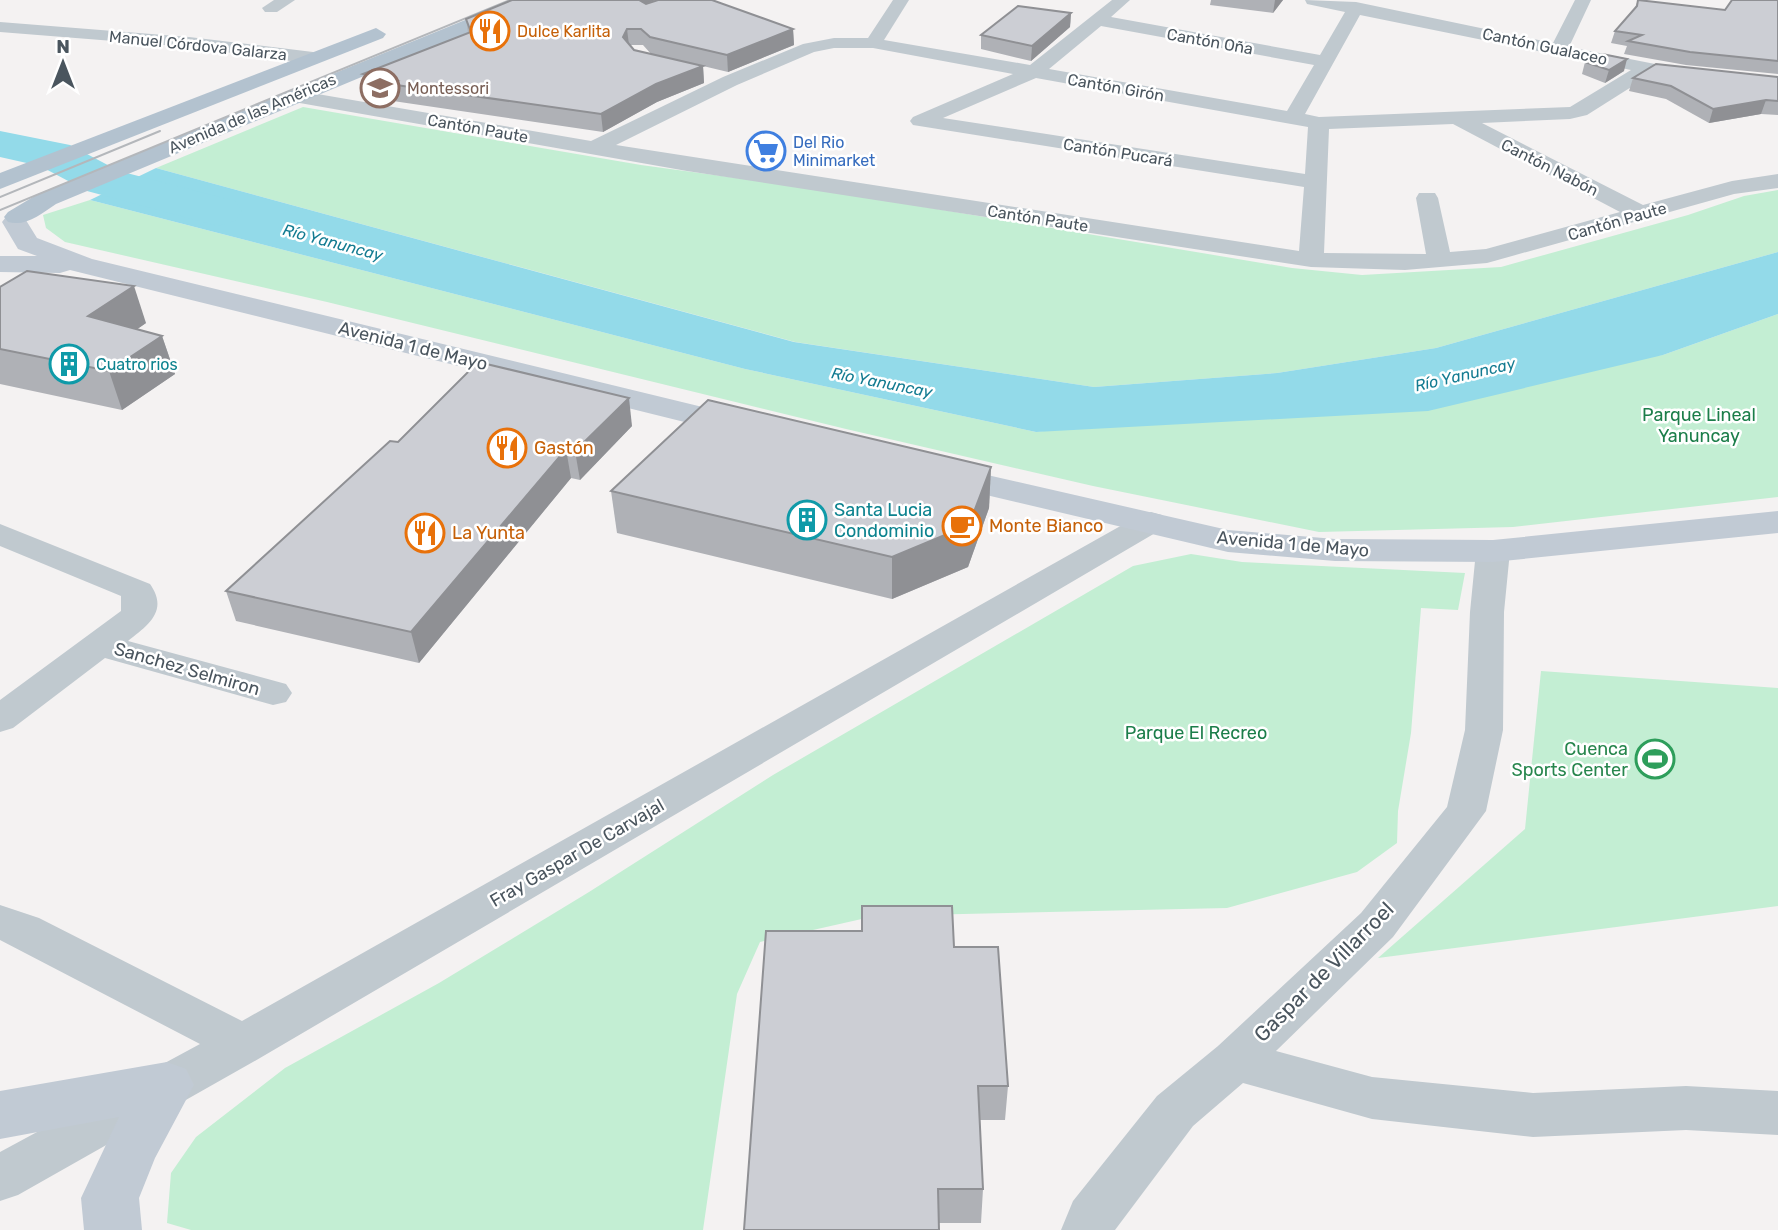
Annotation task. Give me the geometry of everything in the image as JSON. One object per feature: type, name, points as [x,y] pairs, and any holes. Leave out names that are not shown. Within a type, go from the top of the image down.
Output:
[{"type":"main road","name":"Avenida de las Américas","points":[[6,207],[47,199],[293,96],[477,10],[530,0]]},
{"type":"main road","name":"Avenida de las Américas","points":[[6,207],[98,144],[390,29]]},
{"type":"main road","name":"Avenida 1 de Mayo","points":[[6,207],[27,243],[83,265],[775,434]]},
{"type":"main road","name":"Avenida 1 de Mayo","points":[[0,264],[83,265]]},
{"type":"main road","name":"Avenida 1 de Mayo","points":[[911,467],[1228,541],[1286,547],[1378,552],[1493,551],[1778,522]]},
{"type":"main road","points":[[0,1115],[167,1085]]},
{"type":"main road","points":[[113,1230],[110,1198],[131,1148],[167,1085]]},
{"type":"street","points":[[873,43],[901,0]]},
{"type":"street","points":[[1033,72],[1122,0]]},
{"type":"street","name":"Cantón Gualaceo","points":[[1313,0],[1655,69]]},
{"type":"street","points":[[1559,49],[1583,0]]},
{"type":"street","points":[[1293,118],[1356,7]]},
{"type":"street","name":"Cantón Oña","points":[[1096,20],[1323,61]]},
{"type":"street","name":"Manuel Córdova Galarza","points":[[0,27],[189,42],[313,58]]},
{"type":"street","name":"Cantón Girón","points":[[594,148],[730,81],[816,46],[873,43],[1319,123],[1576,112],[1655,69]]},
{"type":"street","name":"Cantón Pucará","points":[[1033,72],[920,121],[1317,183]]},
{"type":"street","points":[[706,76],[730,81]]},
{"type":"street","name":"Cantón Paute","points":[[293,96],[594,148],[1311,260],[1384,263],[1487,256],[1732,188],[1778,181]]},
{"type":"street","name":"Cantón Nabón","points":[[1459,119],[1642,214]]},
{"type":"street","points":[[1311,260],[1319,123]]},
{"type":"street","points":[[1427,198],[1440,261]]},
{"type":"street","name":"Fray Gaspar De Carvajal","points":[[0,1178],[243,1044],[1151,522]]},
{"type":"street","name":"Sanchez Selmiron","points":[[0,534],[138,590],[139,615],[0,719]]},
{"type":"street","name":"Gaspar de Villarroel","points":[[1088,1230],[1092,1218],[1175,1111],[1235,1060],[1377,925],[1466,811],[1484,730],[1486,612],[1493,551]]},
{"type":"street","name":"Sanchez Selmiron","points":[[101,645],[273,693]]},
{"type":"street","points":[[0,922],[23,930],[243,1044]]},
{"type":"street","points":[[1235,1060],[1372,1098],[1533,1115],[1686,1108],[1778,1113]]},
{"type":"green space","points":[[303,107],[641,165],[811,188],[1292,268],[1362,275],[1501,267],[1688,215],[1744,196],[1778,190],[1778,252],[1436,348],[1277,373],[1094,387],[795,342],[156,168]]},
{"type":"green space","name":"Parque Lineal Yanuncay","points":[[90,200],[745,369],[1036,432],[1663,355],[1778,314],[1778,497],[1513,527],[1319,532],[1093,486],[846,429],[327,302],[65,242],[46,228],[43,215]]},
{"type":"green space","name":"Parque El Recreo","points":[[1191,554],[1242,562],[1465,573],[1458,610],[1421,608],[1411,733],[1398,811],[1397,843],[1357,872],[1227,908],[875,916],[760,942],[737,994],[703,1230],[191,1230],[167,1223],[171,1173],[196,1137],[285,1068],[439,983],[773,775],[1133,566]]},
{"type":"green space","name":"Cuenca Sports Center","points":[[1541,671],[1778,688],[1778,906],[1378,958],[1525,829]]},
{"type":"water","points":[[156,168],[794,342],[1094,387],[1277,373],[1436,348],[1778,252],[1778,314],[1663,355],[1428,411],[1036,432],[745,369],[90,200]]},
{"type":"building","points":[[512,0],[639,0],[646,4],[658,0],[712,0],[793,29],[727,55],[650,37],[641,29],[627,29],[623,37],[634,50],[703,66],[656,84],[601,114],[389,84],[397,81],[363,74],[471,32],[466,19]]},
{"type":"building","points":[[1638,0],[1725,10],[1732,0],[1778,0],[1778,61],[1690,52],[1628,41],[1642,35],[1615,31],[1637,6]]},
{"type":"building","points":[[1018,6],[1071,13],[1032,46],[981,35]]},
{"type":"building","points":[[1602,54],[1627,59],[1609,70],[1585,62]]},
{"type":"building","points":[[1656,64],[1778,77],[1778,101],[1766,100],[1713,109],[1671,86],[1633,78]]},
{"type":"building","points":[[27,271],[134,286],[88,316],[162,336],[109,371],[0,349],[0,287]]},
{"type":"building","points":[[478,362],[629,398],[575,451],[566,449],[411,632],[226,591],[390,441],[398,442]]},
{"type":"building","points":[[708,400],[991,467],[969,525],[892,557],[611,491]]},
{"type":"building","points":[[862,906],[952,906],[954,947],[998,947],[1008,1086],[978,1086],[983,1189],[938,1189],[939,1230],[744,1230],[766,931],[862,931]]},
{"type":"waterway","name":"Río Yanuncay","points":[[0,144],[54,155],[103,181],[218,211]]},
{"type":"tram line","points":[[0,210],[510,0]]},
{"type":"tram line","points":[[0,197],[160,131]]},
{"type":"place","name":"Dulce Karlita","points":[[490,31]]},
{"type":"place","name":"Montessori","points":[[380,88]]},
{"type":"place","name":"Del Rio Minimarket","points":[[766,151]]},
{"type":"place","name":"Cuatro rios","points":[[69,364]]},
{"type":"place","name":"Gastón","points":[[507,448]]},
{"type":"place","name":"Santa Lucia Condominio","points":[[807,520]]},
{"type":"place","name":"Monte Bianco","points":[[962,526]]},
{"type":"place","name":"La Yunta","points":[[425,533]]},
{"type":"place","name":"Cuenca Sports Center","points":[[1655,759]]}]
